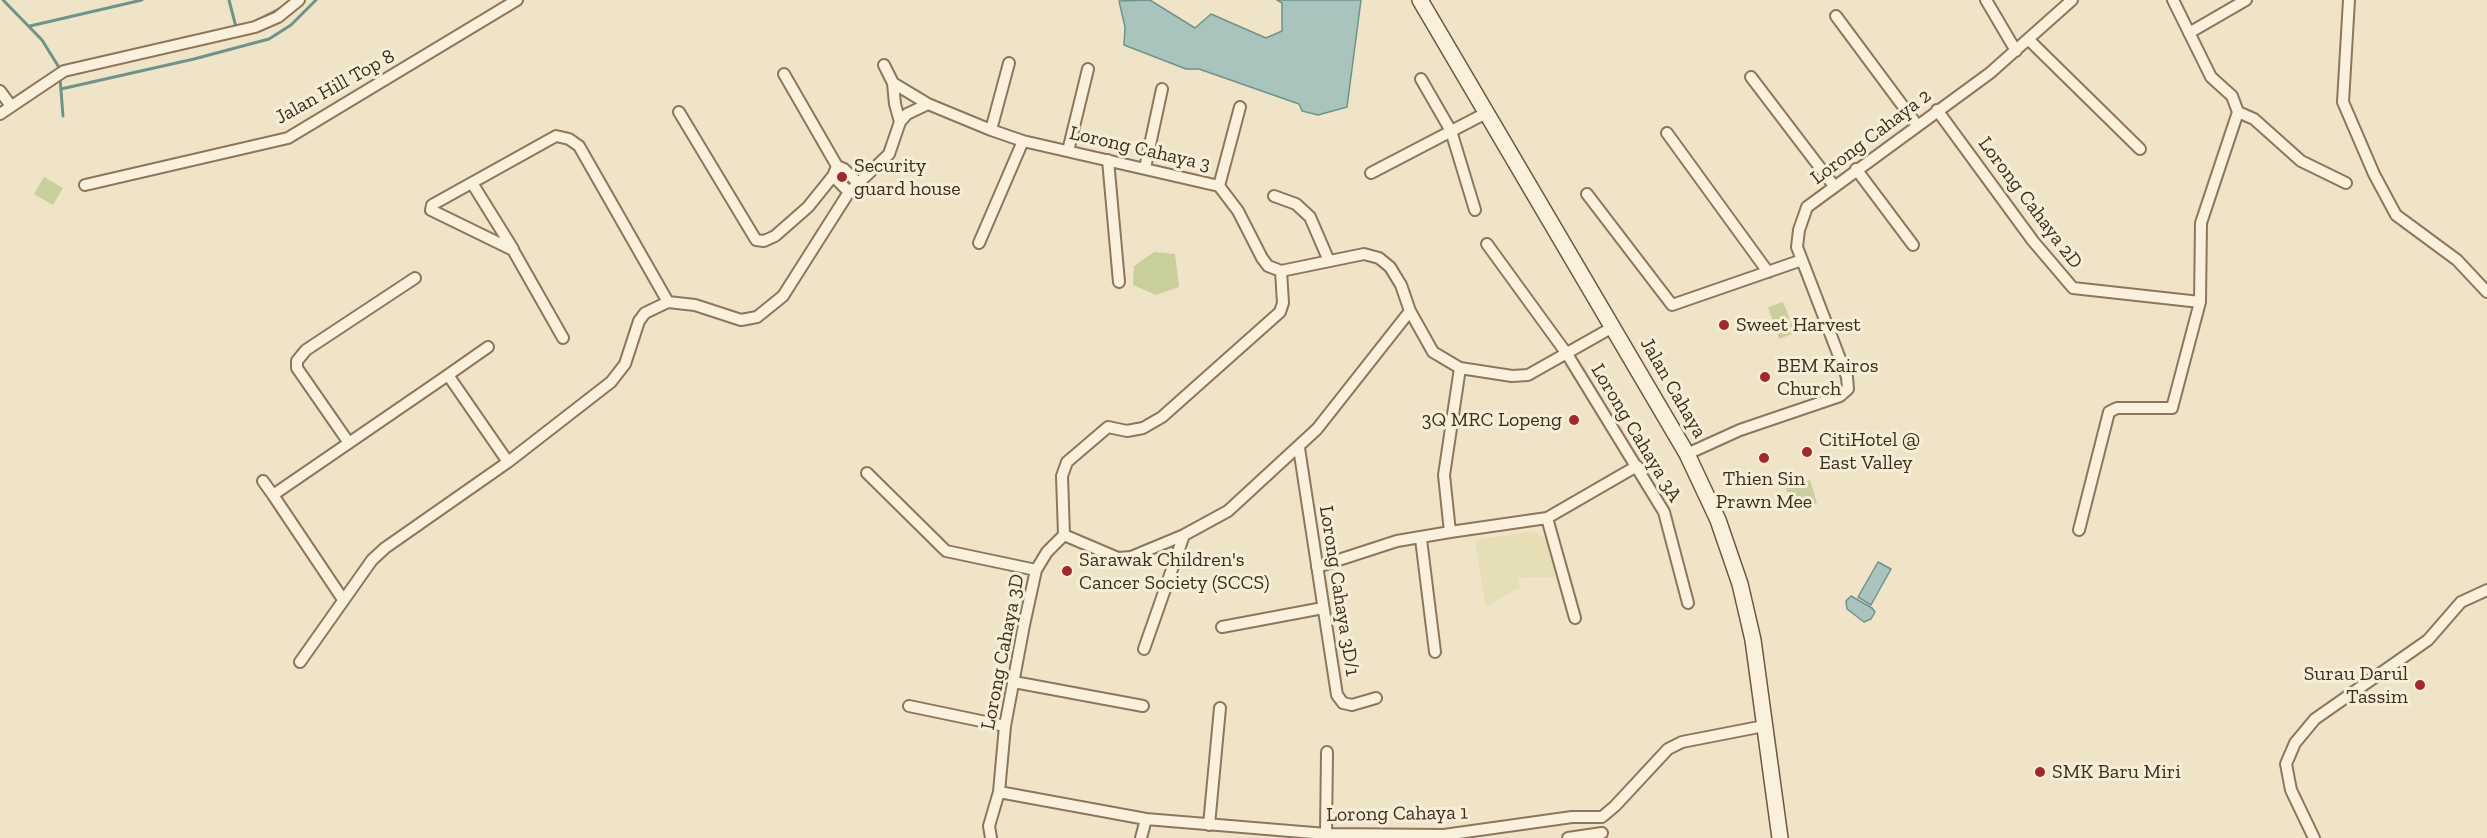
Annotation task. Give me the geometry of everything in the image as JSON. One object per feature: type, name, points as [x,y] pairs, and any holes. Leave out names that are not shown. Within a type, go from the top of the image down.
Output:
[{"type":"street","points":[[0,114],[64,71],[255,27],[278,17],[299,0]]},
{"type":"street","name":"Jalan Hill Top 8","points":[[85,185],[288,138],[517,0]]},
{"type":"street","name":"Jalan Cahaya","points":[[1420,0],[1687,454],[1718,520],[1740,584],[1753,640],[1780,838]]},
{"type":"street","points":[[1986,0],[2016,51]]},
{"type":"street","name":"Lorong Cahaya 2","points":[[1687,454],[1740,430],[1840,396],[1848,389],[1847,377],[1797,247],[1799,230],[1808,207],[2016,51],[2072,0]]},
{"type":"street","points":[[2079,530],[2109,412],[2117,408],[2172,408],[2200,302],[2201,223],[2238,112],[2232,96],[2211,77],[2173,0]]},
{"type":"street","points":[[2189,33],[2246,0]]},
{"type":"street","points":[[2349,0],[2343,102],[2374,174],[2396,215],[2457,260],[2487,292]]},
{"type":"street","points":[[1836,16],[1917,124]]},
{"type":"street","points":[[2029,40],[2140,148]]},
{"type":"street","points":[[991,130],[1009,63]]},
{"type":"street","points":[[884,65],[893,83],[900,123]]},
{"type":"street","points":[[1068,151],[1088,69]]},
{"type":"street","points":[[784,74],[835,171],[849,192]]},
{"type":"street","points":[[1751,77],[1834,186]]},
{"type":"street","points":[[1421,79],[1451,131],[1474,210]]},
{"type":"street","name":"Lorong Cahaya 3","points":[[893,83],[928,104],[1023,141],[1219,186],[1238,211],[1262,258],[1268,266],[1281,271]]},
{"type":"street","points":[[1145,168],[1162,89]]},
{"type":"street","points":[[0,91],[11,106]]},
{"type":"street","points":[[300,662],[342,598],[372,560],[385,548],[508,462],[612,382],[625,364],[639,321],[645,313],[668,302],[695,305],[741,320],[757,317],[783,296],[849,192],[889,154],[900,123],[907,114],[928,104]]},
{"type":"street","points":[[1219,186],[1240,107]]},
{"type":"street","name":"Lorong Cahaya 2D","points":[[1937,110],[2033,241],[2073,288],[2200,302]]},
{"type":"street","points":[[679,112],[756,240],[764,241],[775,236],[808,207],[835,171],[844,169],[859,183]]},
{"type":"street","points":[[2238,112],[2254,119],[2301,161],[2346,183]]},
{"type":"street","points":[[1371,173],[1486,113]]},
{"type":"street","points":[[1667,133],[1768,272]]},
{"type":"street","points":[[513,250],[432,210],[432,205],[556,136],[569,139],[579,146],[668,302]]},
{"type":"street","points":[[979,243],[1023,141]]},
{"type":"street","points":[[1108,160],[1119,282]]},
{"type":"street","points":[[1856,169],[1913,245]]},
{"type":"street","points":[[472,183],[563,338]]},
{"type":"street","points":[[1587,194],[1671,305],[1802,260]]},
{"type":"street","points":[[1274,196],[1296,204],[1311,217],[1329,261]]},
{"type":"street","name":"Lorong Cahaya 3A","points":[[1487,244],[1567,354],[1664,512],[1688,603]]},
{"type":"street","points":[[1410,311],[1299,448],[1228,511],[1184,535],[1131,557],[1118,558],[1064,535],[1062,476],[1067,462],[1107,427],[1127,431],[1143,428],[1162,417],[1280,312],[1283,303],[1281,271],[1364,254],[1379,258],[1390,267],[1401,285],[1410,311],[1433,352],[1461,368],[1512,376],[1528,375],[1613,327]]},
{"type":"street","points":[[349,443],[297,368],[297,361],[306,351],[415,278]]},
{"type":"street","points":[[273,495],[488,347]]},
{"type":"street","points":[[1450,532],[1444,475],[1461,368]]},
{"type":"street","points":[[448,375],[508,462]]},
{"type":"street","name":"Lorong Cahaya 3D/1","points":[[1299,448],[1337,695],[1343,703],[1352,705],[1376,698]]},
{"type":"street","points":[[1317,567],[1397,542],[1547,518],[1637,466]]},
{"type":"street","points":[[867,472],[946,551],[1036,570]]},
{"type":"street","points":[[263,481],[342,598]]},
{"type":"street","points":[[1547,518],[1575,618]]},
{"type":"street","name":"Lorong Cahaya 3D","points":[[991,838],[989,826],[999,792],[1005,726],[1036,570],[1047,552],[1064,535]]},
{"type":"street","points":[[1144,648],[1184,535]]},
{"type":"street","points":[[1421,539],[1435,652]]},
{"type":"street","points":[[2314,838],[2291,790],[2286,764],[2295,743],[2315,719],[2428,640],[2461,602],[2487,590]]},
{"type":"street","points":[[1222,627],[1323,609]]},
{"type":"street","points":[[1014,682],[1143,706]]},
{"type":"street","points":[[909,706],[1005,726]]},
{"type":"street","points":[[1209,825],[1220,708]]},
{"type":"street","points":[[1568,838],[1603,836],[1602,817],[1668,748],[1682,742],[1764,726]]},
{"type":"street","points":[[1326,834],[1327,752]]},
{"type":"street","name":"Lorong Cahaya 1","points":[[999,792],[1146,819],[1326,834],[1444,836],[1572,817],[1602,817]]},
{"type":"street","points":[[1141,838],[1146,819]]},
{"type":"shaded area","points":[[1533,531],[1546,538],[1555,577],[1518,578],[1520,587],[1486,607],[1475,540]]},
{"type":"green space","points":[[44,177],[63,188],[53,205],[34,194]]},
{"type":"green space","points":[[1154,252],[1175,254],[1179,287],[1156,295],[1133,285],[1134,266]]},
{"type":"green space","points":[[1783,302],[1793,327],[1792,334],[1779,339],[1768,307]]},
{"type":"green space","points":[[1810,480],[1817,503],[1793,511],[1786,488]]},
{"type":"water","points":[[1150,0],[1195,28],[1211,14],[1266,38],[1282,31],[1282,3],[1277,0],[1361,0],[1347,107],[1318,115],[1302,111],[1299,104],[1199,69],[1186,69],[1124,45],[1125,27],[1119,1]]},
{"type":"water","points":[[1878,562],[1891,569],[1871,605],[1858,597]]},
{"type":"water","points":[[1851,596],[1872,608],[1875,612],[1871,619],[1864,622],[1847,609],[1846,601]]},
{"type":"waterway","points":[[3,0],[42,40],[60,69]]},
{"type":"waterway","points":[[30,26],[142,0]]},
{"type":"waterway","points":[[229,0],[236,27],[233,28]]},
{"type":"waterway","points":[[61,89],[194,59],[269,39],[291,25],[316,0]]},
{"type":"waterway","points":[[252,23],[281,8]]},
{"type":"waterway","points":[[60,78],[63,116]]},
{"type":"place","name":"Security guard house","points":[[842,177]]},
{"type":"place","name":"Sweet Harvest","points":[[1724,325]]},
{"type":"place","name":"BEM Kairos Church","points":[[1765,377]]},
{"type":"place","name":"3Q MRC Lopeng","points":[[1574,420]]},
{"type":"place","name":"CitiHotel @ East Valley","points":[[1807,452]]},
{"type":"place","name":"Thien Sin Prawn Mee","points":[[1764,458]]},
{"type":"place","name":"Sarawak Children's Cancer Society (SCCS)","points":[[1067,571]]},
{"type":"place","name":"Surau Darul Tassim","points":[[2420,685]]},
{"type":"place","name":"SMK Baru Miri","points":[[2040,772]]}]
